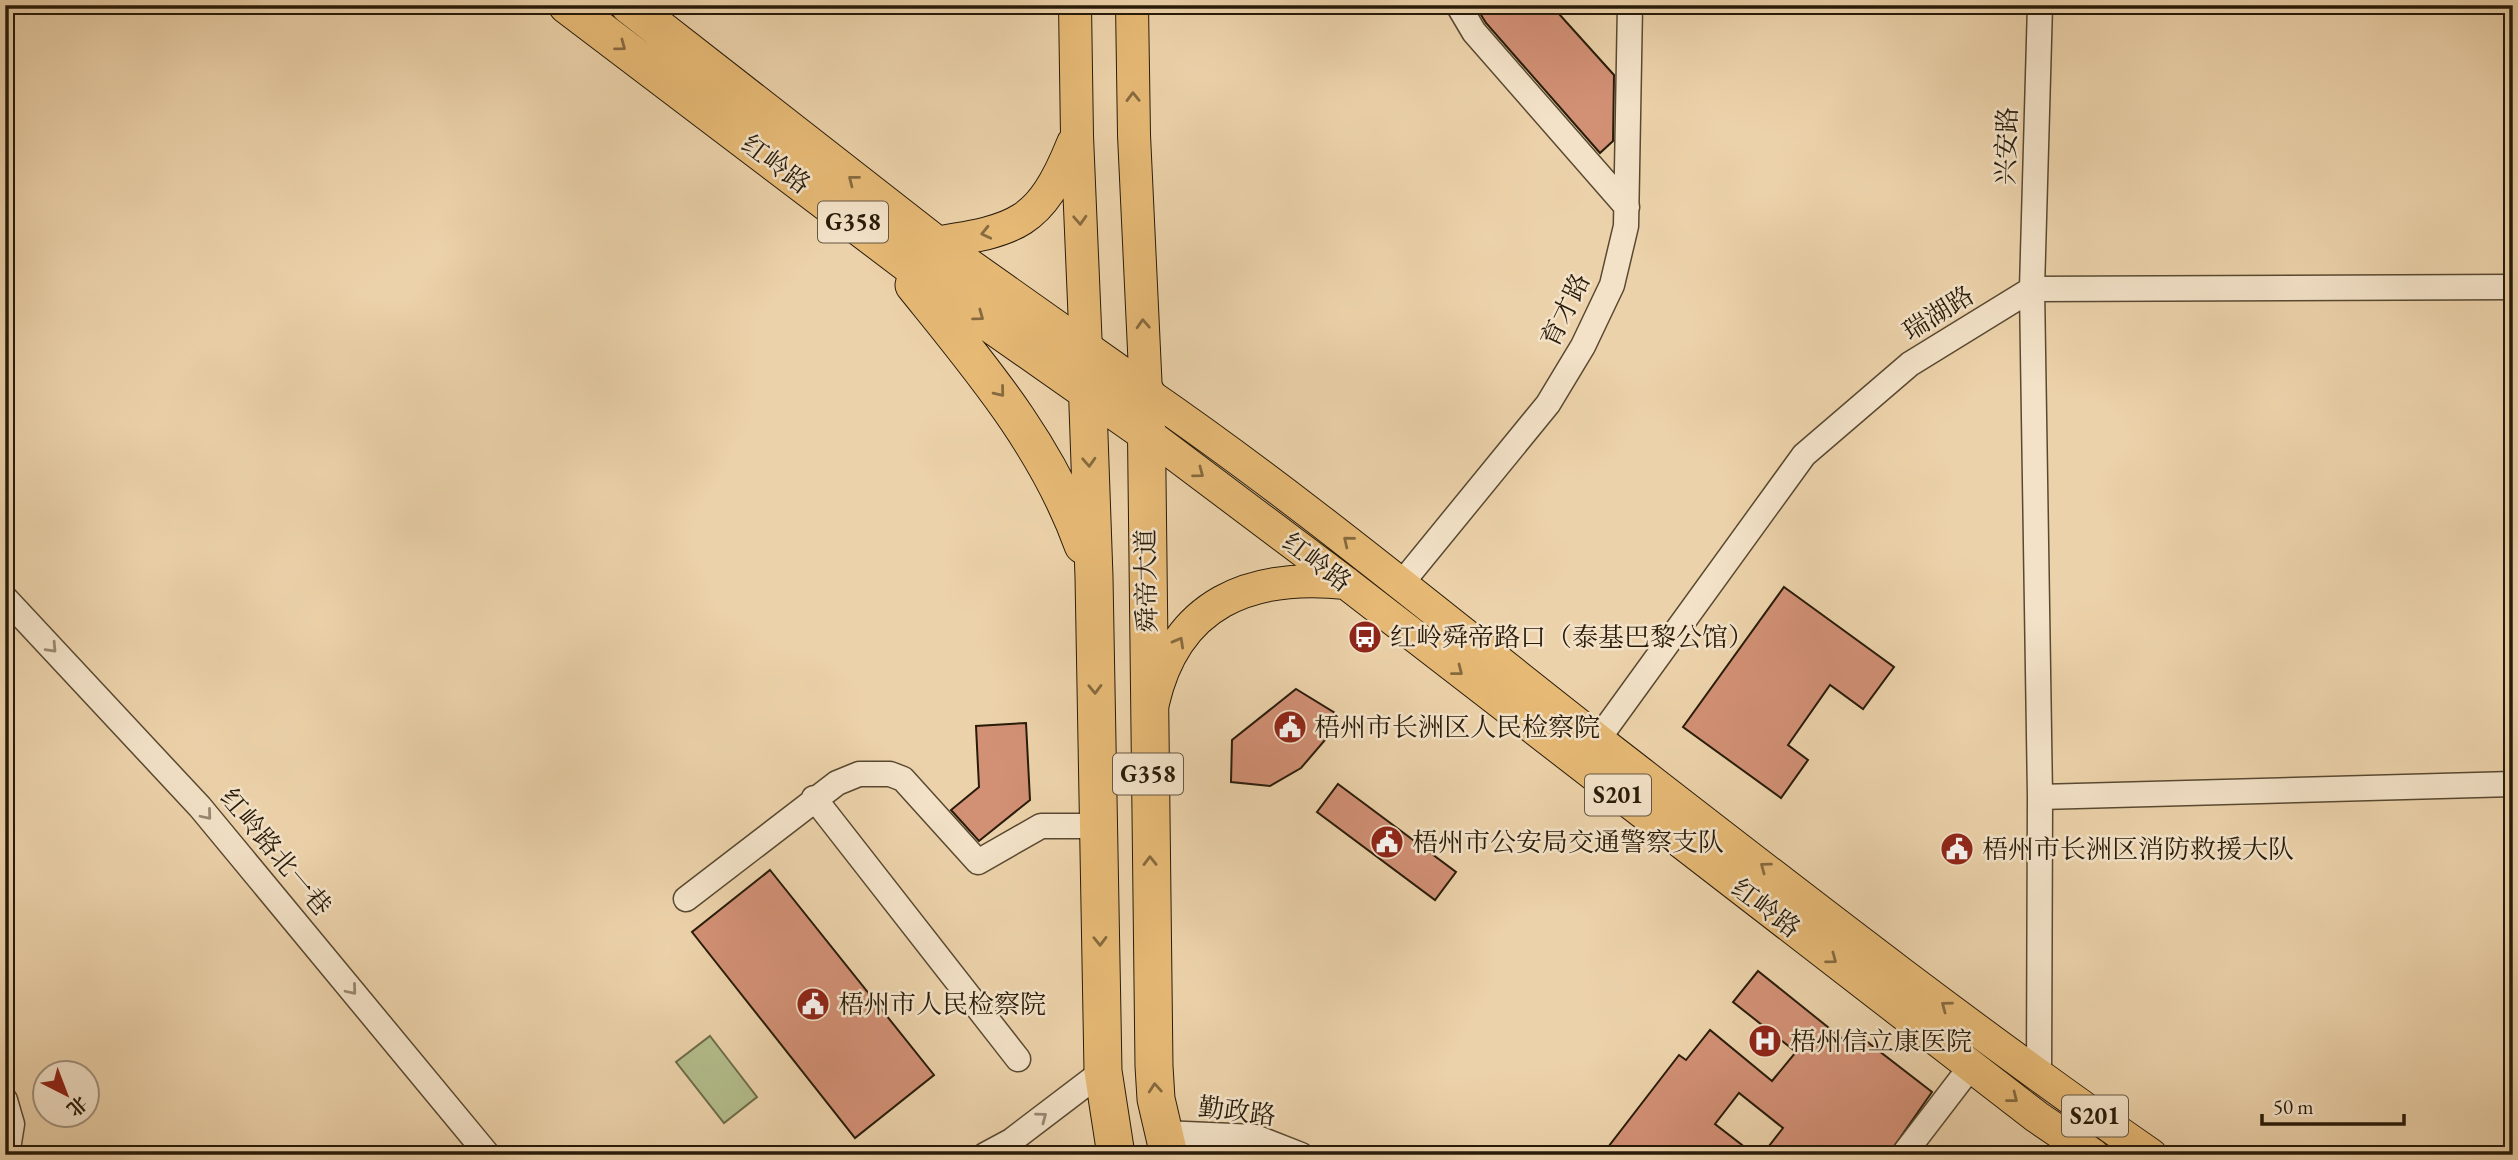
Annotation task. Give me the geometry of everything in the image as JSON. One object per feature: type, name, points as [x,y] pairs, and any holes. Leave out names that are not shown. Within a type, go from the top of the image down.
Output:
[{"type":"highway","name":"红岭路","points":[[567,5],[881,243],[1086,394],[1145,432]]},
{"type":"highway","name":"红岭路","points":[[629,5],[934,243],[1146,393]]},
{"type":"highway","points":[[881,243],[1012,408],[1040,449],[1069,505],[1094,577]]},
{"type":"highway","name":"G358","points":[[1086,350],[1086,394]]},
{"type":"highway","name":"舜帝大道","points":[[1146,393],[1147,728],[1154,1066],[1166,1144]]},
{"type":"highway","name":"舜帝大道","points":[[1086,394],[1094,577],[1103,1071],[1116,1155]]},
{"type":"main road","points":[[1075,5],[1077,136],[1086,350]]},
{"type":"main road","name":"舜帝大道","points":[[1132,5],[1133,135],[1146,393]]},
{"type":"main road","points":[[934,243],[1012,227],[1039,207],[1058,181],[1077,136]]},
{"type":"main road","name":"红岭路","points":[[1146,393],[1312,512],[1598,740],[2039,1077],[2151,1155]]},
{"type":"main road","name":"红岭路","points":[[1145,432],[1346,583],[2037,1117],[2093,1155]]},
{"type":"main road","points":[[1147,728],[1157,688],[1170,657],[1187,628],[1203,613],[1241,590],[1279,581],[1312,579],[1346,583]]},
{"type":"street","points":[[1458,5],[1474,32],[1627,207]]},
{"type":"street","name":"育才路","points":[[1401,583],[1548,404],[1583,346],[1612,285],[1626,226],[1630,5]]},
{"type":"street","name":"兴安路","points":[[2039,1077],[2040,797],[2032,289],[2040,5]]},
{"type":"street","points":[[2032,289],[2513,287]]},
{"type":"street","name":"瑞湖路","points":[[1579,765],[1804,455],[1910,364],[2032,289]]},
{"type":"street","name":"红岭路北一巷","points":[[5,598],[200,807],[488,1155]]},
{"type":"street","points":[[686,899],[814,798],[837,783],[859,774],[890,774],[903,779],[978,862],[1041,827],[1098,826]]},
{"type":"street","points":[[2040,797],[2513,784]]},
{"type":"street","points":[[814,798],[1018,1059]]},
{"type":"street","points":[[1903,1155],[1972,1065]]},
{"type":"street","points":[[985,1155],[1011,1141],[1103,1071]]},
{"type":"street","points":[[5,1100],[12,1124],[7,1155]]},
{"type":"street","name":"勤政路","points":[[1166,1144],[1255,1137],[1301,1155]]},
{"type":"green space","points":[[710,1036],[757,1097],[724,1123],[676,1062]]},
{"type":"building","points":[[1483,5],[1551,5],[1614,75],[1613,141],[1600,153],[1486,23],[1478,10]]},
{"type":"building","points":[[1784,587],[1894,667],[1863,709],[1830,685],[1788,745],[1808,760],[1781,798],[1683,727]]},
{"type":"building","name":"梧州市长洲区人民检察院","points":[[1296,689],[1335,713],[1325,740],[1301,768],[1270,786],[1231,782],[1232,740]]},
{"type":"building","points":[[1026,723],[1030,800],[979,841],[951,810],[979,787],[976,726]]},
{"type":"building","name":"梧州市公安局交通警察支队","points":[[1338,784],[1456,872],[1435,900],[1317,812]]},
{"type":"building","name":"梧州市人民检察院","points":[[770,870],[934,1075],[855,1138],[692,932]]},
{"type":"building","points":[[1758,971],[1849,1044],[1857,1034],[1932,1092],[1888,1155],[1762,1155],[1783,1128],[1739,1093],[1715,1124],[1755,1155],[1602,1155],[1679,1055],[1686,1060],[1710,1030],[1772,1081],[1796,1052],[1733,1002]]},
{"type":"place","name":"红岭舜帝路口（泰基巴黎公馆）","points":[[1365,637]]},
{"type":"place","name":"梧州市长洲区人民检察院","points":[[1290,727]]},
{"type":"place","name":"梧州市公安局交通警察支队","points":[[1387,842]]},
{"type":"place","name":"梧州市长洲区消防救援大队","points":[[1957,849]]},
{"type":"place","name":"梧州市人民检察院","points":[[813,1004]]},
{"type":"place","name":"梧州信立康医院","points":[[1765,1041]]}]
